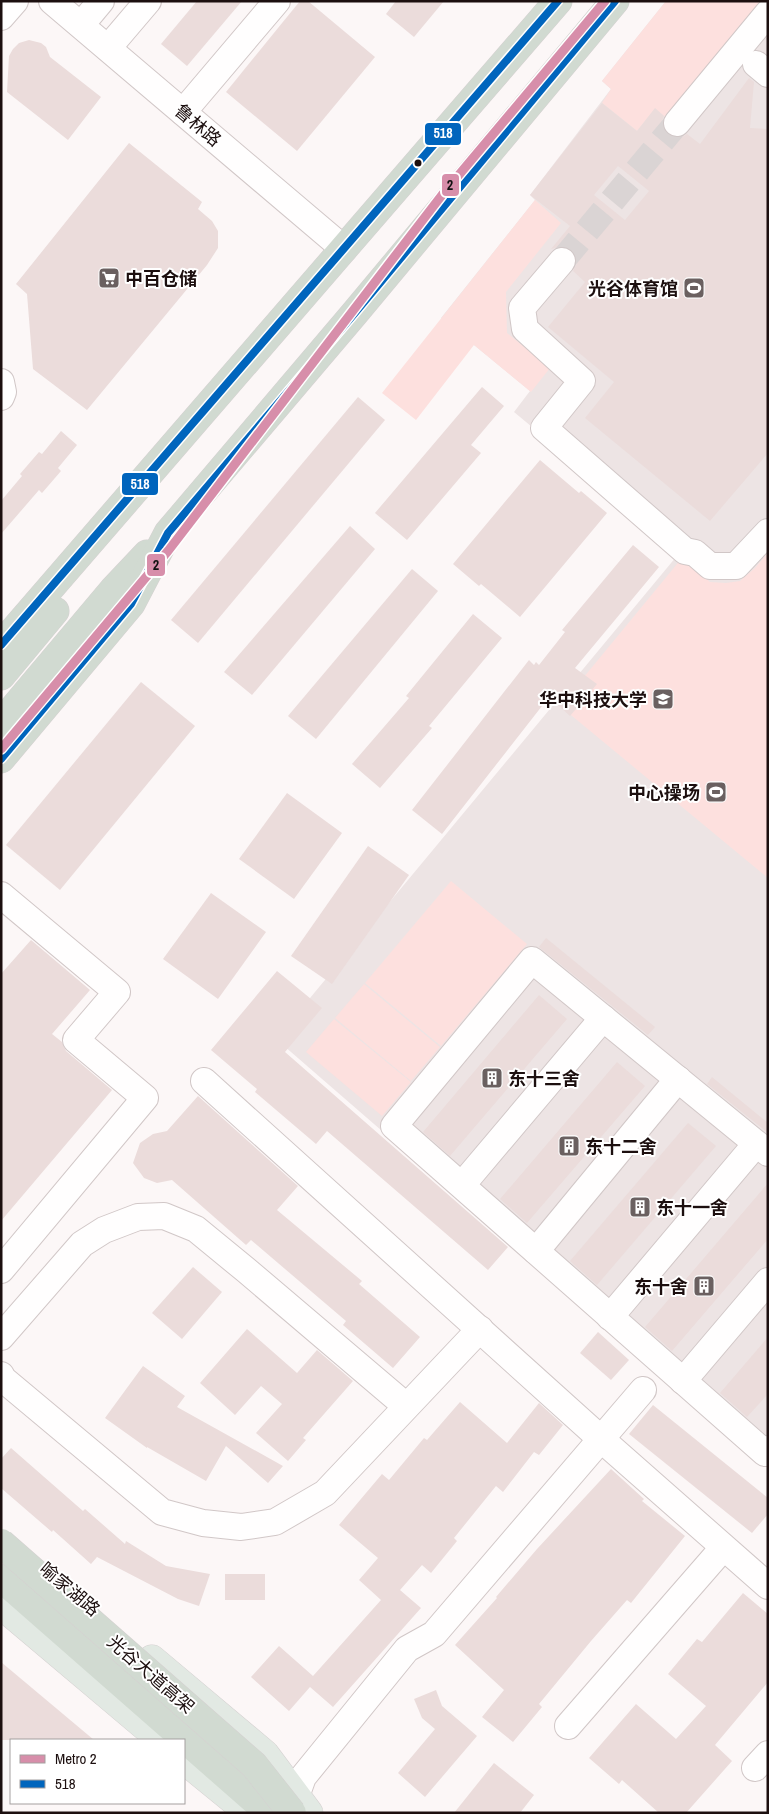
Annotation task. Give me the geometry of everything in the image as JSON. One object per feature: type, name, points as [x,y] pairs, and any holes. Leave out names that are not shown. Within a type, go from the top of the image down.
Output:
[{"type":"highway","points":[[1,645],[558,1]]},
{"type":"highway","points":[[1,723],[113,590],[168,533],[354,314],[615,1]]},
{"type":"highway","points":[[1,676],[88,570],[129,497]]},
{"type":"highway","points":[[1,759],[131,604],[168,533]]},
{"type":"highway","name":"光谷大道高架","points":[[1,1543],[254,1765],[297,1808]]},
{"type":"highway","name":"光谷大道高架","points":[[1,1578],[185,1739]]},
{"type":"highway","name":"光谷大道高架","points":[[185,1739],[269,1813]]},
{"type":"main road","name":"喻家湖路","points":[[1,1531],[265,1754],[297,1808]]},
{"type":"main road","points":[[1,1605],[160,1739]]},
{"type":"main road","points":[[185,1761],[249,1813]]},
{"type":"street","points":[[1,17],[15,1]]},
{"type":"street","name":"鲁林路","points":[[52,1],[344,249]]},
{"type":"street","points":[[81,25],[101,1]]},
{"type":"street","points":[[108,48],[148,1]]},
{"type":"street","points":[[183,112],[277,1]]},
{"type":"street","points":[[677,123],[768,13]]},
{"type":"street","points":[[562,261],[522,308],[525,329],[582,381],[544,428],[685,552],[696,553],[710,566],[736,566],[768,532]]},
{"type":"street","points":[[1,382],[3,392],[1,397]]},
{"type":"street","points":[[1,895],[117,992],[76,1040],[145,1098],[1,1270]]},
{"type":"street","points":[[610,1317],[762,1148],[532,960],[394,1126],[462,1185],[610,1317],[764,1453],[768,1449]]},
{"type":"street","points":[[462,1185],[603,1018]]},
{"type":"street","points":[[536,1251],[678,1079]]},
{"type":"street","points":[[204,1081],[601,1439],[768,1586]]},
{"type":"street","points":[[1,1337],[82,1244],[104,1230],[138,1217],[164,1216],[196,1230],[406,1406]]},
{"type":"street","points":[[683,1381],[768,1281]]},
{"type":"street","points":[[1,1375],[3,1379],[162,1512],[203,1524],[241,1527],[275,1522],[326,1493],[480,1329]]},
{"type":"street","points":[[297,1808],[303,1777],[407,1648],[434,1634],[644,1390]]},
{"type":"street","points":[[568,1726],[723,1548]]},
{"type":"shaded area","name":"华中科技大学","points":[[666,1],[768,1],[768,1466],[276,1039],[681,551],[514,412],[530,391],[441,318],[535,200],[530,195],[611,89],[602,81]]},
{"type":"shaded area","points":[[666,1],[764,1],[669,120],[655,109],[637,131],[602,103],[611,89],[602,81]]},
{"type":"shaded area","points":[[535,200],[561,223],[506,292],[507,333],[550,368],[531,392],[474,345],[416,420],[382,393]]},
{"type":"shaded area","name":"中心操场","points":[[768,553],[768,878],[560,706],[682,558],[710,582],[726,583],[740,581]]},
{"type":"shaded area","points":[[451,881],[527,944],[441,1046],[365,983]]},
{"type":"shaded area","points":[[364,984],[440,1047],[411,1081],[335,1018]]},
{"type":"shaded area","points":[[334,1019],[411,1082],[382,1116],[306,1052]]},
{"type":"building","points":[[197,1],[242,1],[187,66],[161,44]]},
{"type":"building","points":[[300,1],[308,1],[375,57],[297,151],[226,92]]},
{"type":"building","points":[[396,1],[444,1],[414,37],[386,14]]},
{"type":"building","points":[[29,40],[41,43],[46,47],[50,57],[101,97],[68,140],[7,92],[9,56],[19,43]]},
{"type":"building","points":[[749,78],[754,82],[750,128],[768,129],[768,453],[710,521],[585,418],[614,382],[548,327],[585,282],[573,271],[577,263],[576,256],[572,250],[564,246],[551,249],[570,226],[530,195],[602,103],[637,131],[655,108],[664,116],[662,121],[663,128],[668,135],[675,138],[687,134],[700,144]],"holes":[[[618,166],[649,191],[625,220],[594,195]]]},
{"type":"building","name":"中百仓储","points":[[129,143],[202,202],[198,209],[212,221],[218,231],[218,248],[207,265],[87,410],[33,369],[27,294],[16,284]]},
{"type":"building","points":[[482,387],[504,406],[471,445],[481,453],[407,540],[375,513]]},
{"type":"building","points":[[358,397],[385,420],[198,643],[171,620]]},
{"type":"building","points":[[61,431],[77,445],[58,468],[61,471],[42,493],[39,490],[1,534],[1,501],[22,476],[20,474],[39,452],[42,454]]},
{"type":"building","points":[[540,460],[579,493],[581,491],[607,513],[520,617],[481,584],[479,586],[453,564]]},
{"type":"building","points":[[350,526],[375,549],[252,695],[224,672]]},
{"type":"building","points":[[633,545],[659,567],[575,668],[597,684],[570,716],[549,697],[442,834],[412,810],[529,660],[534,665],[536,662],[539,665],[565,632],[562,630]]},
{"type":"building","points":[[412,569],[438,591],[316,739],[288,716]]},
{"type":"building","points":[[473,614],[502,638],[429,726],[432,728],[380,788],[352,764],[409,698],[406,696]]},
{"type":"building","points":[[141,682],[195,726],[60,890],[6,845]]},
{"type":"building","points":[[287,793],[342,833],[294,899],[239,859]]},
{"type":"building","points":[[368,846],[409,875],[332,984],[291,956]]},
{"type":"building","points":[[211,893],[266,932],[218,999],[163,959]]},
{"type":"building","points":[[546,938],[655,1027],[648,1035],[539,947]]},
{"type":"building","points":[[31,940],[90,990],[52,1034],[62,1042],[66,1051],[112,1090],[1,1221],[1,974]]},
{"type":"building","points":[[277,971],[322,1008],[285,1052],[508,1247],[488,1270],[327,1131],[316,1144],[255,1092],[257,1089],[211,1050]]},
{"type":"building","name":"东十三舍","points":[[539,995],[567,1019],[450,1156],[423,1132]]},
{"type":"building","name":"东十二舍","points":[[617,1062],[645,1086],[527,1223],[500,1199]]},
{"type":"building","points":[[712,1077],[768,1123],[768,1133],[707,1084]]},
{"type":"building","points":[[198,1096],[298,1186],[277,1210],[362,1281],[359,1284],[420,1337],[393,1368],[343,1325],[346,1321],[251,1240],[246,1245],[172,1180],[157,1183],[144,1178],[133,1163],[140,1143],[153,1134],[167,1131]]},
{"type":"building","name":"东十一舍","points":[[688,1123],[716,1146],[597,1285],[570,1261]]},
{"type":"building","name":"东十舍","points":[[768,1183],[768,1239],[672,1351],[645,1327]]},
{"type":"building","points":[[193,1267],[222,1292],[182,1339],[152,1313]]},
{"type":"building","points":[[247,1329],[297,1373],[317,1350],[353,1381],[303,1438],[306,1440],[288,1461],[256,1433],[282,1404],[261,1386],[235,1415],[200,1383]]},
{"type":"building","points":[[598,1332],[629,1360],[611,1380],[580,1353]]},
{"type":"building","points":[[768,1337],[768,1394],[747,1417],[720,1393]]},
{"type":"building","points":[[143,1366],[185,1396],[177,1407],[283,1466],[268,1483],[226,1446],[206,1481],[147,1448],[105,1418]]},
{"type":"building","points":[[460,1402],[507,1443],[539,1403],[563,1425],[539,1455],[534,1452],[503,1492],[496,1486],[454,1538],[457,1541],[431,1573],[422,1565],[400,1590],[421,1608],[333,1707],[310,1687],[289,1711],[251,1677],[279,1646],[313,1676],[381,1600],[359,1580],[378,1558],[339,1525],[382,1474],[389,1480],[424,1438],[427,1440]]},
{"type":"building","points":[[653,1405],[768,1498],[768,1514],[752,1533],[629,1434]]},
{"type":"building","points":[[11,1448],[83,1511],[85,1509],[125,1544],[126,1541],[166,1566],[210,1574],[199,1606],[178,1599],[97,1557],[91,1564],[53,1530],[52,1532],[1,1488],[1,1459]]},
{"type":"building","points":[[611,1469],[644,1499],[642,1501],[685,1536],[631,1603],[627,1600],[591,1641],[539,1704],[542,1707],[513,1742],[482,1717],[504,1690],[455,1645],[537,1549]]},
{"type":"building","points":[[225,1574],[265,1574],[265,1600],[225,1600]]},
{"type":"building","points":[[743,1593],[768,1614],[768,1682],[715,1745],[732,1761],[686,1813],[659,1813],[622,1780],[619,1784],[589,1758],[636,1704],[676,1739],[706,1706],[668,1674],[697,1639],[702,1642]]},
{"type":"building","points":[[1,1662],[93,1739],[10,1739],[1,1740]]},
{"type":"building","points":[[436,1690],[442,1706],[477,1736],[425,1797],[398,1773],[435,1729],[422,1718],[414,1699]]},
{"type":"building","points":[[494,1763],[534,1795],[520,1813],[454,1813]]},
{"type":"tunnel","points":[[562,261],[677,123]]},
{"type":"metro line","name":"2","points":[[1,749],[168,551],[442,195],[605,1]]},
{"type":"transit line","name":"518","points":[[1,645],[558,1]]},
{"type":"transit line","name":"518","points":[[1,759],[131,604],[168,533],[354,314],[615,1]]},
{"type":"place","name":"中百仓储","points":[[109,278]]},
{"type":"place","name":"光谷体育馆","points":[[694,288]]},
{"type":"place","name":"华中科技大学","points":[[663,699]]},
{"type":"place","name":"中心操场","points":[[716,792]]},
{"type":"place","name":"东十三舍","points":[[492,1078]]},
{"type":"place","name":"东十二舍","points":[[569,1146]]},
{"type":"place","name":"东十一舍","points":[[640,1207]]},
{"type":"place","name":"东十舍","points":[[704,1286]]}]
